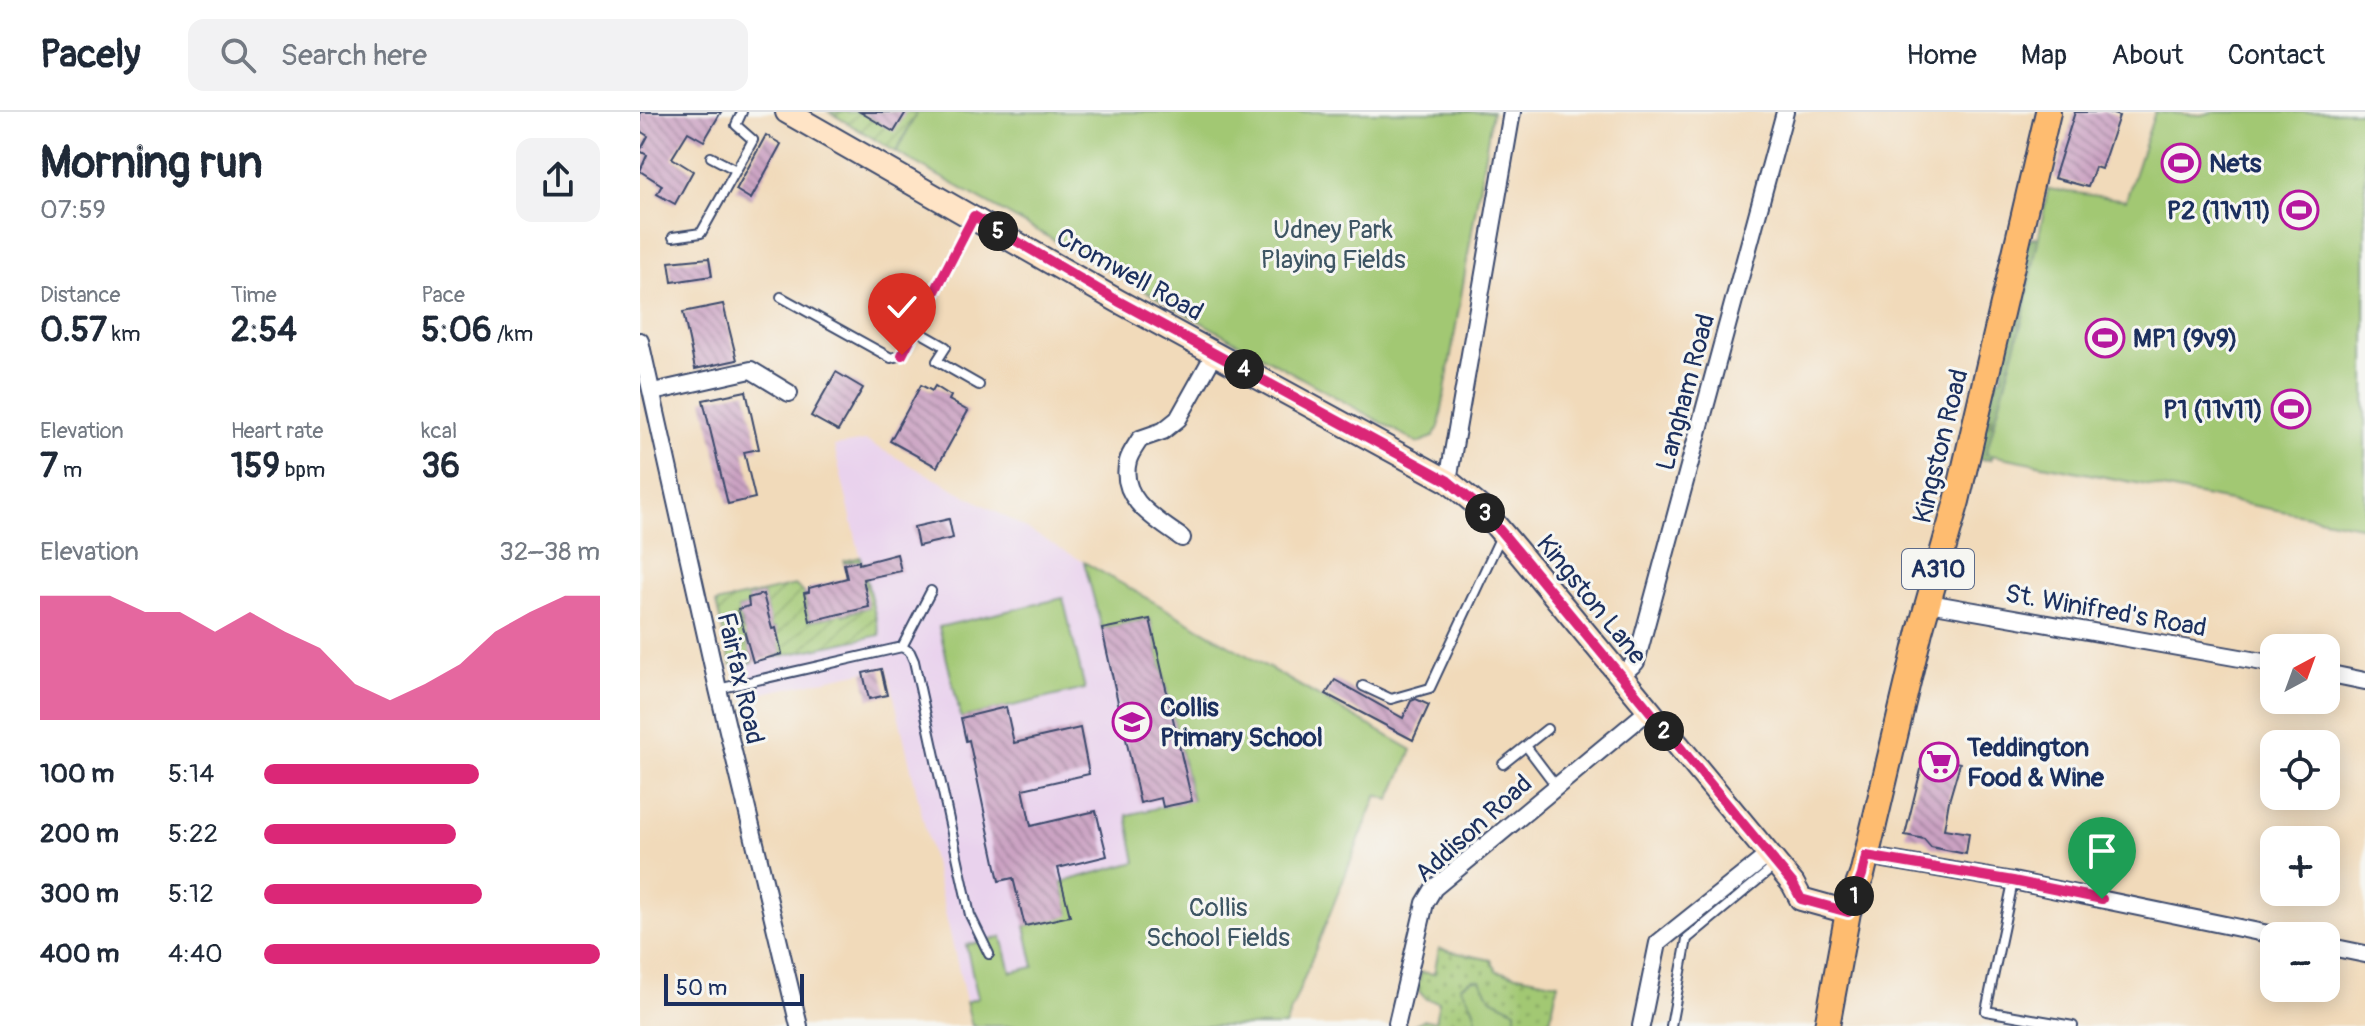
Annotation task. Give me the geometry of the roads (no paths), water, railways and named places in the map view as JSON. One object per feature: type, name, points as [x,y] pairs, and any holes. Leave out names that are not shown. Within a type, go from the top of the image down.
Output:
[{"type":"main road","name":"Cromwell Road","points":[[787,112],[974,216],[1118,301],[1448,481]]},
{"type":"main road","name":"Kingston Road","points":[[1827,1026],[1848,912],[1862,875],[1957,501],[2048,112]]},
{"type":"main road","name":"Kingston Lane","points":[[1448,481],[1482,509],[1801,899],[1848,912]]},
{"type":"street","points":[[1448,481],[1512,112]]},
{"type":"street","name":"Langham Road","points":[[1619,677],[1636,662],[1785,112]]},
{"type":"street","name":"Fairfax Road","points":[[640,341],[718,689],[799,1026]]},
{"type":"street","points":[[1182,538],[1139,507],[1127,473],[1128,459],[1140,439],[1163,431],[1178,419],[1215,353]]},
{"type":"street","points":[[653,392],[751,370],[789,393]]},
{"type":"street","name":"St. Winifred's Road","points":[[1929,603],[2260,662]]},
{"type":"street","points":[[2340,676],[2365,681]]},
{"type":"street","name":"Addison Road","points":[[1397,1023],[1425,903],[1434,888],[1648,711]]},
{"type":"street","points":[[1866,856],[2013,881],[2260,932]]},
{"type":"street","points":[[1641,1026],[1658,943],[1772,861]]},
{"type":"street","points":[[2340,949],[2365,954]]},
{"type":"lane","points":[[673,237],[701,233],[753,140],[736,125],[742,112]]},
{"type":"lane","points":[[711,157],[736,170]]},
{"type":"lane","points":[[781,297],[891,358],[902,355],[974,216]]},
{"type":"lane","points":[[916,330],[946,347],[937,361],[979,385]]},
{"type":"lane","points":[[1363,686],[1391,699],[1430,688],[1502,534]]},
{"type":"lane","points":[[902,647],[931,591]]},
{"type":"lane","points":[[718,689],[902,647],[910,652],[970,915],[989,954]]},
{"type":"lane","points":[[1503,764],[1547,729]]},
{"type":"lane","points":[[1526,746],[1557,787]]},
{"type":"lane","points":[[1671,1026],[1687,939],[1772,861]]},
{"type":"lane","points":[[2013,881],[1986,1011],[2073,1026]]},
{"type":"place","name":"Nets","points":[[2181,163]]},
{"type":"place","name":"P2 (11v11)","points":[[2299,210]]},
{"type":"place","name":"MP1 (9v9)","points":[[2105,338]]},
{"type":"place","name":"P1 (11v11)","points":[[2291,409]]},
{"type":"place","name":"Collis Primary School","points":[[1132,722]]},
{"type":"place","name":"Teddington Food & Wine","points":[[1939,762]]},
{"type":"park label","name":"Udney Park Playing Fields","points":[[1333,244]]},
{"type":"park label","name":"Collis School Fields","points":[[1218,922]]}]
